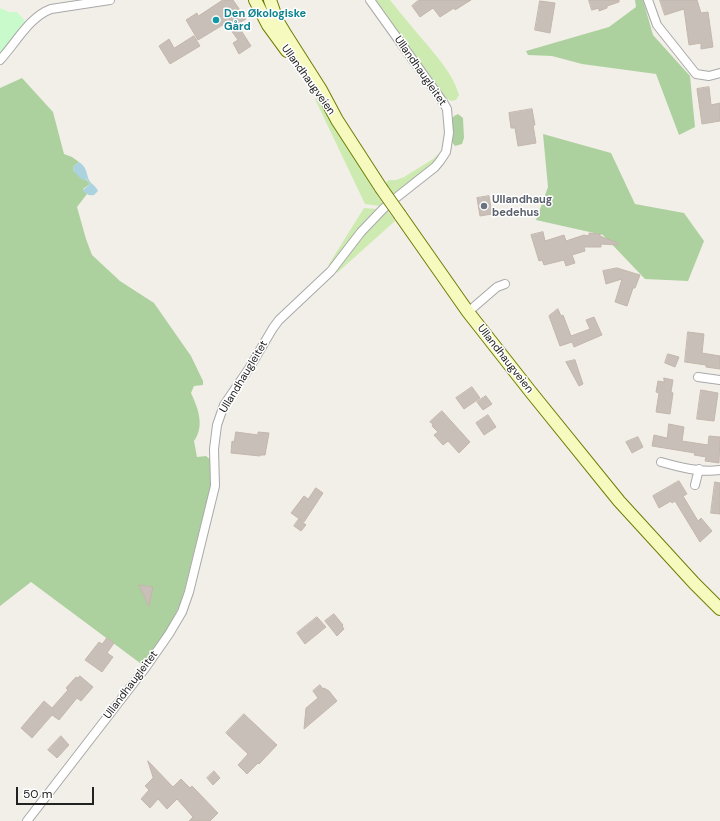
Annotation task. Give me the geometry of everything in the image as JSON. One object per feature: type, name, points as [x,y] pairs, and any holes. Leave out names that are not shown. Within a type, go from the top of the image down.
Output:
[{"type":"main road","name":"Ullandhaugveien","points":[[255,0],[268,25],[337,120]]},
{"type":"main road","name":"Ullandhaugveien","points":[[270,0],[277,20],[321,90],[337,120],[381,188],[468,312],[619,501],[694,583],[720,609]]},
{"type":"main road","name":"Ullandhaugveien","points":[[694,583],[701,596],[720,618]]},
{"type":"street","points":[[0,60],[33,19],[43,11],[110,0]]},
{"type":"street","name":"Ullandhaugleitet","points":[[27,821],[146,667],[170,634],[182,612],[189,592],[215,486],[214,449],[217,425],[224,405],[279,320],[331,271],[361,232],[383,209],[435,167],[446,152],[449,133],[447,109],[370,0]]},
{"type":"street","points":[[648,0],[657,24],[696,74],[709,76],[720,73]]},
{"type":"street","points":[[468,312],[497,287],[505,284]]},
{"type":"street","points":[[698,377],[720,380]]},
{"type":"street","points":[[661,462],[681,467],[714,471],[720,470]]},
{"type":"street","points":[[695,485],[699,469]]},
{"type":"green space","points":[[375,0],[390,0],[435,54],[453,80],[459,95],[456,100],[451,101],[446,98]]},
{"type":"green space","points":[[635,0],[643,0],[653,35],[690,76],[695,127],[679,135],[656,74],[582,64],[552,56],[528,55],[526,51],[609,27],[636,7]]},
{"type":"green space","points":[[0,8],[9,12],[17,12],[26,22],[0,57]]},
{"type":"green space","points":[[22,78],[53,112],[64,154],[79,162],[74,166],[73,170],[90,184],[83,189],[87,194],[77,207],[92,255],[120,281],[154,303],[191,356],[203,381],[203,385],[194,386],[191,393],[198,411],[200,423],[194,441],[197,457],[206,456],[211,460],[211,484],[182,600],[169,628],[144,666],[31,582],[0,606],[0,88]]},
{"type":"green space","points":[[316,98],[383,204],[380,206],[365,204],[315,99]]},
{"type":"green space","points":[[458,114],[463,118],[464,138],[462,144],[455,146],[452,142],[452,119]]},
{"type":"green space","points":[[543,134],[611,153],[635,204],[684,213],[704,241],[688,281],[645,279],[603,235],[536,220],[548,187]]},
{"type":"green space","points":[[439,153],[436,159],[426,170],[393,194],[385,183],[389,180],[396,180],[404,177],[433,159]]},
{"type":"green space","points":[[364,208],[377,209],[364,222],[328,269],[329,264]]},
{"type":"green space","points":[[387,210],[395,221],[337,273],[336,272],[364,235]]},
{"type":"water","points":[[79,162],[84,166],[89,180],[98,191],[94,195],[86,194],[83,190],[90,184],[86,179],[83,180],[78,176],[73,170],[74,166]]},
{"type":"building","name":"Den Økologiske Gård","points":[[223,0],[233,0],[246,19],[237,24],[251,46],[239,54],[233,43],[238,40],[226,23],[198,40],[186,20],[197,13],[198,16]]},
{"type":"building","points":[[419,0],[471,0],[440,17],[433,8],[420,17],[412,6]]},
{"type":"building","points":[[589,0],[619,0],[619,2],[607,6],[607,8],[599,11],[599,8],[592,10]]},
{"type":"building","points":[[660,0],[697,0],[701,13],[708,12],[713,47],[701,49],[701,43],[689,45],[684,9],[665,15]]},
{"type":"building","points":[[540,1],[555,3],[550,33],[535,30]]},
{"type":"building","points":[[194,36],[200,46],[170,64],[159,46],[169,39],[174,48]]},
{"type":"building","points":[[709,87],[711,105],[720,103],[720,121],[702,124],[697,89]]},
{"type":"building","points":[[532,109],[536,143],[518,146],[515,128],[511,128],[509,113]]},
{"type":"building","name":"Ullandhaug bedehus","points":[[489,196],[492,214],[480,216],[477,198]]},
{"type":"building","points":[[543,232],[545,241],[564,235],[566,241],[584,235],[589,236],[589,233],[600,234],[600,236],[618,243],[618,245],[601,244],[601,247],[584,247],[585,251],[572,255],[575,263],[566,266],[564,260],[544,265],[542,260],[539,261],[531,235]]},
{"type":"building","points":[[617,268],[640,275],[635,288],[633,288],[627,306],[615,302],[622,279],[606,284],[603,271]]},
{"type":"building","points":[[558,309],[561,316],[563,315],[571,336],[590,329],[586,320],[594,317],[602,335],[574,347],[572,342],[560,346],[549,316]]},
{"type":"building","points":[[688,332],[704,334],[702,353],[720,356],[720,369],[685,362]]},
{"type":"building","points":[[668,354],[679,357],[675,367],[665,363]]},
{"type":"building","points":[[575,360],[583,384],[579,386],[566,362]]},
{"type":"building","points":[[664,378],[673,380],[670,414],[656,412],[659,393],[656,392],[658,381],[664,382]]},
{"type":"building","points":[[472,387],[480,398],[464,409],[456,398]]},
{"type":"building","points":[[701,390],[718,393],[714,421],[697,419]]},
{"type":"building","points":[[486,396],[492,404],[483,410],[477,402]]},
{"type":"building","points":[[442,411],[470,442],[459,453],[448,441],[443,445],[434,435],[438,432],[430,422]]},
{"type":"building","points":[[488,415],[496,427],[484,435],[476,423]]},
{"type":"building","points":[[669,424],[684,427],[682,441],[708,445],[709,436],[720,437],[719,463],[705,461],[706,457],[694,455],[695,453],[652,446],[654,435],[667,438]]},
{"type":"building","points":[[236,432],[258,435],[258,432],[269,433],[265,455],[260,456],[231,453],[232,441],[234,442]]},
{"type":"building","points":[[638,437],[643,447],[632,453],[626,442]]},
{"type":"building","points":[[679,481],[687,494],[683,496],[698,521],[701,518],[712,531],[700,542],[675,501],[672,503],[671,501],[659,508],[653,496]]},
{"type":"building","points":[[715,482],[720,483],[720,514],[711,513]]},
{"type":"building","points":[[316,488],[323,493],[304,522],[291,513],[304,496],[308,499]]},
{"type":"building","points":[[299,519],[306,525],[301,531],[294,526]]},
{"type":"building","points":[[139,585],[153,587],[149,606]]},
{"type":"building","points":[[334,614],[343,625],[342,626],[344,629],[337,636],[325,621]]},
{"type":"building","points":[[317,617],[326,627],[305,644],[297,633]]},
{"type":"building","points":[[107,638],[114,643],[107,653],[113,657],[102,672],[85,660],[99,642],[102,644]]},
{"type":"building","points":[[80,676],[93,687],[81,701],[77,698],[59,720],[52,715],[32,738],[21,728],[44,701],[52,708],[68,690],[66,688],[76,677],[78,678]]},
{"type":"building","points":[[320,685],[323,689],[324,688],[329,691],[337,701],[304,729],[306,708],[318,698],[313,691]]},
{"type":"building","points":[[244,714],[277,745],[247,774],[238,765],[248,754],[226,733]]},
{"type":"building","points":[[61,736],[69,745],[57,758],[48,750]]},
{"type":"building","points":[[148,761],[173,787],[181,779],[190,788],[192,786],[218,813],[210,821],[189,821],[193,817],[177,799],[167,809],[158,799],[150,808],[141,799],[149,790],[145,786],[153,778]]},
{"type":"building","points":[[214,771],[220,778],[213,785],[207,778]]},
{"type":"place","name":"Den Økologiske Gård","points":[[216,20]]},
{"type":"place","name":"Ullandhaug bedehus","points":[[484,206]]}]
